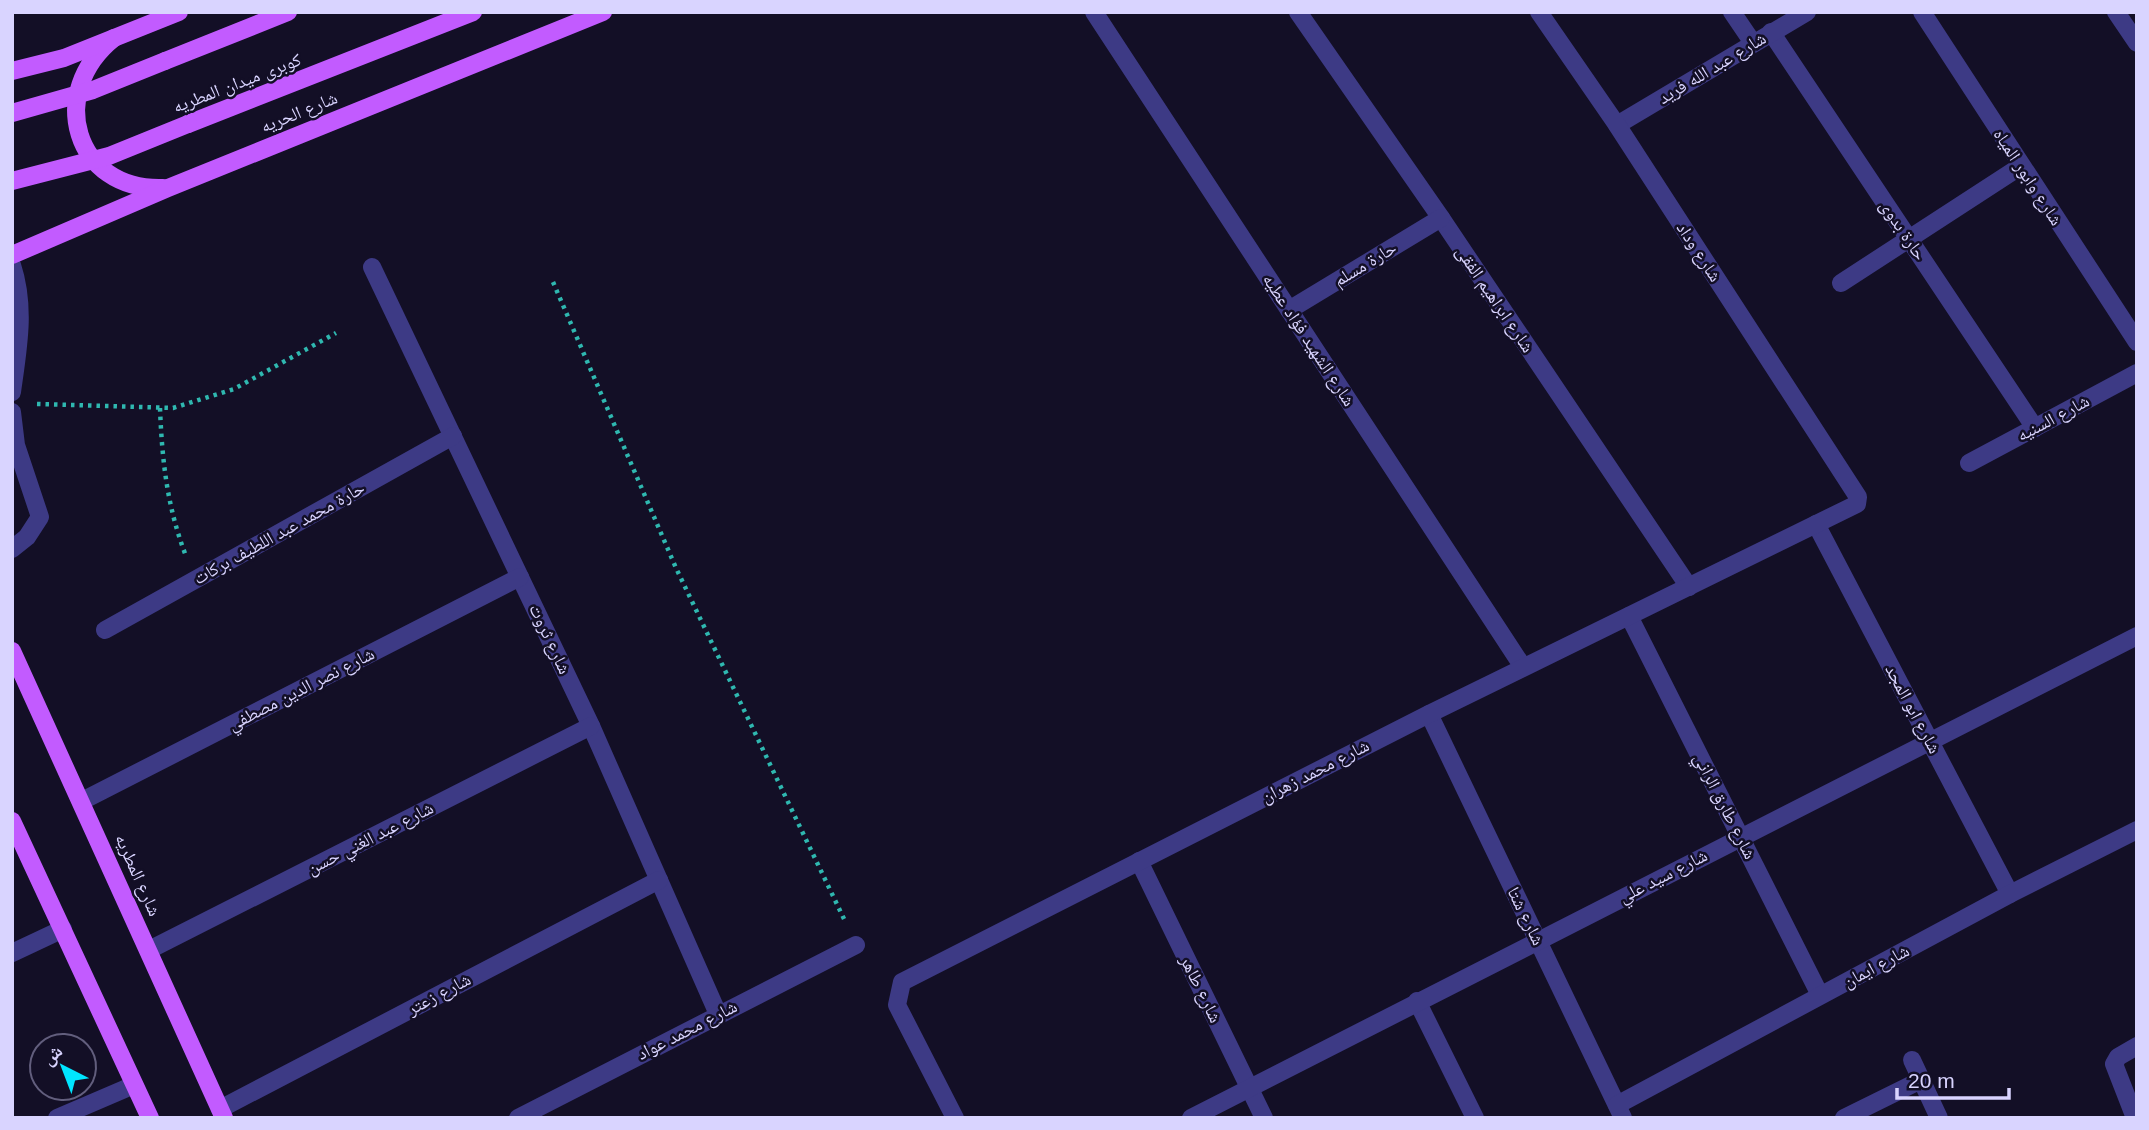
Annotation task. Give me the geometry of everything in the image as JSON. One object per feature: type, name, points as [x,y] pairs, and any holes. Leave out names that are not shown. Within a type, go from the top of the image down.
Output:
[{"type":"main road","points":[[12,71],[64,58],[178,12]]},
{"type":"main road","points":[[12,113],[93,90],[288,12]]},
{"type":"main road","name":"كوبرى ميدان المطريه","points":[[12,181],[109,156],[473,12]]},
{"type":"main road","name":"شارع الحريه","points":[[12,255],[167,188],[603,12]]},
{"type":"main road","points":[[114,38],[93,58],[79,82],[76,121],[81,139],[90,155],[116,178],[149,188],[167,188]]},
{"type":"main road","name":"شارع المطريه","points":[[12,651],[222,1113]]},
{"type":"main road","points":[[12,821],[149,1118]]},
{"type":"street","name":"شارع الشهيد فؤاد عطيه","points":[[1094,12],[1523,667]]},
{"type":"street","name":"شارع ابراهيم الفقى","points":[[1298,12],[1441,218],[1689,587]]},
{"type":"street","name":"شارع وداد","points":[[1539,12],[1617,125],[1856,494]]},
{"type":"street","points":[[1732,12],[1753,43]]},
{"type":"street","name":"شارع عبد الله فريد","points":[[1617,125],[1807,12]]},
{"type":"street","name":"شارع وابور المياه","points":[[1922,12],[2137,342]]},
{"type":"street","points":[[2116,12],[2137,43]]},
{"type":"street","name":"حارة بدوى","points":[[1771,33],[2035,428]]},
{"type":"street","points":[[1841,283],[2021,166]]},
{"type":"street","name":"حارة مسلم","points":[[1289,310],[1441,218]]},
{"type":"street","points":[[12,265],[20,291],[21,320],[16,445],[40,517],[27,537],[12,549]]},
{"type":"street","name":"شارع ثروت","points":[[372,267],[591,726],[719,1014]]},
{"type":"street","name":"شارع السنيه","points":[[1969,463],[2137,373]]},
{"type":"street","name":"حارة محمد عبد اللطيف بركات","points":[[105,629],[453,436]]},
{"type":"street","name":"شارع محمد زهران","points":[[955,1118],[897,1005],[902,982],[1429,714],[1857,504],[1856,494]]},
{"type":"street","name":"شارع ابو المجد","points":[[1816,524],[2010,894]]},
{"type":"street","name":"شارع نصر الدين مصطفي","points":[[82,801],[520,577]]},
{"type":"street","name":"شارع طارق الراني","points":[[1629,616],[1820,995]]},
{"type":"street","name":"شارع سيد علي","points":[[1191,1118],[2137,636]]},
{"type":"street","name":"شارع شتا","points":[[1429,714],[1620,1112]]},
{"type":"street","name":"شارع عبد الغني حسن","points":[[149,950],[591,726]]},
{"type":"street","name":"شارع ايمان","points":[[1620,1112],[1820,995],[2010,894],[2137,831]]},
{"type":"street","name":"شارع طاهر","points":[[1139,861],[1264,1118]]},
{"type":"street","name":"شارع زعتر","points":[[222,1113],[659,880]]},
{"type":"street","points":[[12,953],[63,929]]},
{"type":"street","name":"شارع محمد عواد","points":[[518,1118],[856,945]]},
{"type":"street","points":[[1417,1001],[1475,1118]]},
{"type":"street","points":[[2135,1118],[2114,1064],[2118,1057],[2137,1046]]},
{"type":"street","points":[[1912,1059],[1939,1118]]},
{"type":"street","points":[[1844,1118],[1921,1080]]},
{"type":"street","points":[[57,1118],[134,1085]]},
{"type":"path","points":[[553,282],[676,568],[856,945]]},
{"type":"path","points":[[16,402],[173,408],[234,389],[336,333]]},
{"type":"path","points":[[160,408],[164,478],[174,524],[195,579]]}]
